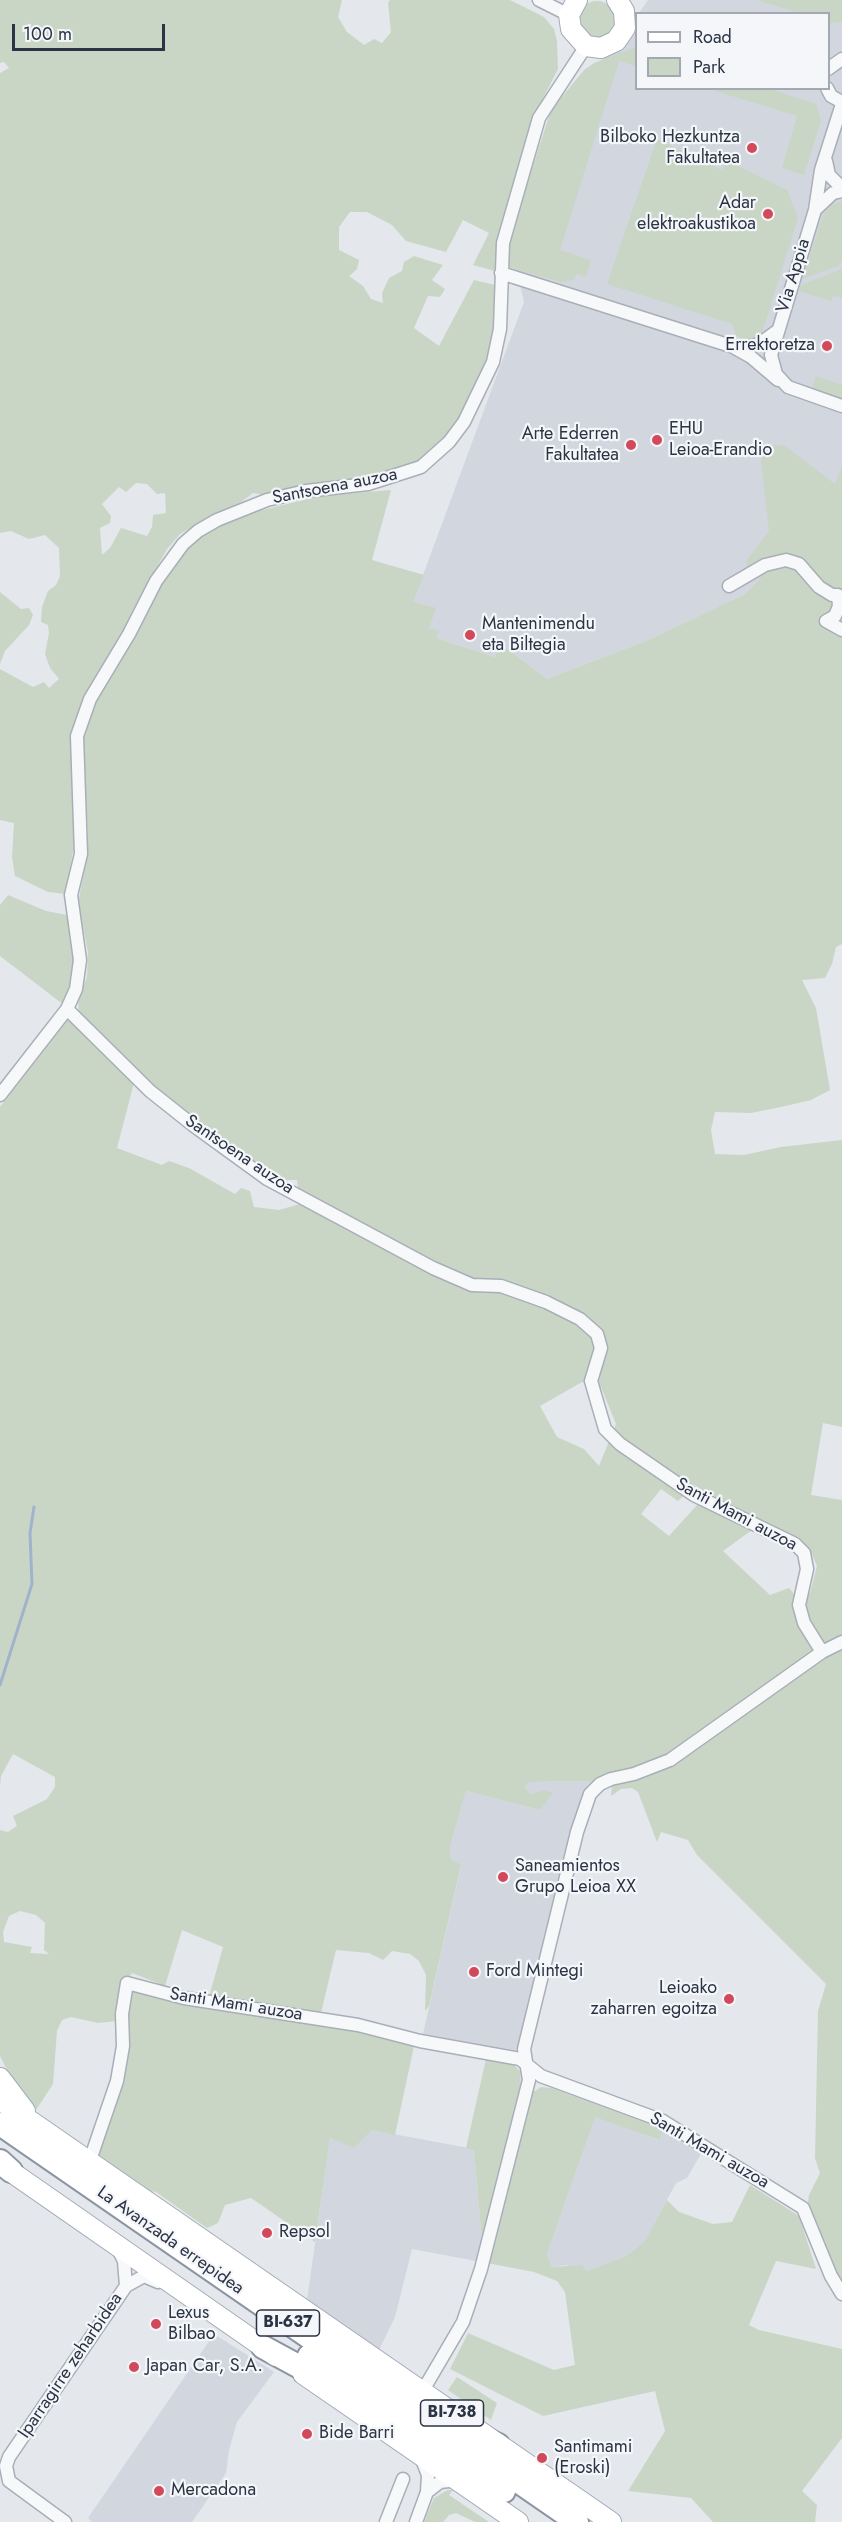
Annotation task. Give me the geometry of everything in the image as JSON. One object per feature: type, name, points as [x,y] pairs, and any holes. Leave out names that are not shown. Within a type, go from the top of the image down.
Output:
[{"type":"highway","name":"La Avanzada errepidea","points":[[0,2124],[577,2522]]},
{"type":"highway","name":"La Avanzada errepidea","points":[[0,2141],[413,2430],[551,2522]]},
{"type":"highway","points":[[263,2347],[413,2430]]},
{"type":"highway","points":[[384,2389],[498,2445]]},
{"type":"main road","points":[[573,7],[574,36],[586,46],[601,48],[609,46],[630,30],[624,11],[617,0]]},
{"type":"main road","points":[[0,2078],[41,2129]]},
{"type":"main road","name":"BI-738","points":[[0,2100],[611,2522]]},
{"type":"main road","name":"BI-738","points":[[4,2166],[518,2522]]},
{"type":"street","points":[[538,0],[573,7]]},
{"type":"street","name":"Santsoena auzoa","points":[[0,1095],[67,1009],[76,989],[80,960],[71,895],[81,854],[77,736],[90,699],[129,634],[156,582],[183,544],[198,531],[228,515],[285,495],[368,484],[397,477],[433,459],[464,422],[493,362],[500,329],[501,273],[510,213],[524,177],[539,118],[586,46]]},
{"type":"street","points":[[828,90],[831,96],[842,103]]},
{"type":"street","name":"Via Appia","points":[[783,383],[771,361],[777,330],[815,210],[821,170],[826,161],[842,103]]},
{"type":"street","points":[[815,210],[832,193],[842,190],[829,175],[826,161]]},
{"type":"street","points":[[501,273],[734,347],[744,348],[759,344],[777,330]]},
{"type":"street","points":[[734,347],[795,390],[842,406]]},
{"type":"street","points":[[729,586],[771,563],[786,560],[799,564],[819,587],[832,595],[838,595],[839,606],[835,615],[826,621],[842,630]]},
{"type":"street","name":"Santsoena auzoa","points":[[67,1009],[150,1090],[194,1126],[258,1172],[433,1268]]},
{"type":"street","name":"Santi Mami auzoa","points":[[433,1268],[472,1285],[501,1286],[546,1302],[580,1319],[597,1334],[601,1348],[591,1381],[605,1429],[620,1444],[687,1491],[795,1544],[804,1552],[807,1569],[799,1605],[804,1623],[822,1652]]},
{"type":"street","points":[[422,2392],[463,2322],[481,2269],[529,2080],[524,2049],[577,1832],[590,1794],[600,1784],[611,1779],[634,1774],[678,1756],[822,1652],[842,1642]]},
{"type":"street","name":"Santi Mami auzoa","points":[[89,2163],[117,2081],[123,2046],[122,2014],[127,1983],[183,1998],[358,2025],[420,2041],[520,2059],[541,2076],[663,2121],[788,2196],[803,2208],[831,2276],[842,2294]]},
{"type":"street","points":[[114,2243],[124,2261],[126,2286]]},
{"type":"street","points":[[126,2286],[140,2276],[148,2276],[223,2318]]},
{"type":"street","name":"Iparragirre zeharbidea","points":[[64,2522],[15,2487],[9,2481],[6,2466],[9,2457],[126,2286]]},
{"type":"street","points":[[416,2522],[427,2492],[428,2475],[419,2453]]},
{"type":"street","points":[[386,2522],[403,2479]]},
{"type":"street","points":[[427,2492],[440,2482],[458,2480]]},
{"type":"shaded area","name":"EHU Leioa-Erandio","points":[[648,0],[842,0],[842,647],[762,578],[745,594],[648,640],[547,679],[500,643],[495,657],[436,638],[413,602],[524,302],[516,268],[580,76],[612,52],[624,39],[635,20],[635,90],[830,90],[830,12],[640,12]]},
{"type":"shaded area","points":[[594,1781],[581,1801],[521,2047],[514,2050],[423,2034],[461,1866],[451,1859],[450,1847],[466,1791],[540,1810],[544,1790],[530,1794],[525,1785],[529,1782]]},
{"type":"shaded area","points":[[595,2116],[658,2140],[664,2129],[702,2152],[687,2178],[676,2183],[644,2242],[626,2256],[586,2271],[566,2265],[552,2267],[547,2254]]},
{"type":"shaded area","points":[[372,2130],[474,2149],[482,2241],[476,2261],[412,2249],[395,2317],[379,2350],[307,2300],[330,2137]]},
{"type":"shaded area","name":"Mercadona","points":[[214,2334],[274,2372],[237,2422],[229,2450],[226,2473],[192,2522],[92,2522],[88,2518]]},
{"type":"green space","points":[[0,0],[342,0],[338,17],[347,32],[364,45],[374,39],[382,43],[391,32],[388,3],[390,0],[510,0],[544,17],[554,29],[557,41],[558,69],[537,110],[522,169],[505,214],[495,271],[473,265],[489,233],[463,220],[446,252],[406,241],[392,225],[367,212],[350,212],[339,227],[339,250],[359,260],[357,269],[349,276],[363,286],[371,299],[383,303],[382,293],[389,278],[402,271],[404,262],[414,256],[443,265],[432,280],[445,289],[440,297],[428,296],[414,328],[439,346],[474,280],[495,285],[494,325],[487,362],[458,421],[444,441],[417,464],[368,479],[267,495],[253,493],[240,503],[180,534],[167,549],[131,613],[131,623],[88,690],[76,718],[71,737],[75,839],[66,894],[48,892],[15,876],[12,857],[14,823],[0,820],[0,669],[33,687],[44,682],[49,688],[59,679],[50,668],[45,654],[49,633],[48,625],[41,622],[42,607],[48,591],[56,585],[60,576],[59,548],[45,535],[29,539],[11,531],[0,533],[0,73],[9,68],[4,62],[0,63]],"holes":[[[136,483],[147,484],[157,494],[165,493],[166,513],[153,515],[152,527],[147,536],[121,528],[110,548],[102,555],[100,528],[110,523],[111,516],[102,504],[119,487],[126,492]]]},
{"type":"green space","points":[[757,0],[842,0],[842,22],[830,23],[830,12],[796,12]]},
{"type":"green space","points":[[597,1],[610,7],[616,20],[610,33],[597,39],[584,33],[578,20],[584,7]]},
{"type":"green space","points":[[635,47],[635,66],[619,61],[560,250],[591,260],[586,277],[577,274],[573,280],[561,282],[508,267],[508,243],[551,110],[584,70],[594,63]]},
{"type":"green space","points":[[712,90],[773,90],[816,104],[821,121],[804,175],[782,168],[797,116]]},
{"type":"green space","points":[[657,139],[722,170],[726,160],[787,190],[798,218],[762,333],[756,339],[744,341],[736,335],[732,324],[607,284]]},
{"type":"green space","points":[[842,201],[842,261],[838,266],[802,279],[823,215],[832,205]]},
{"type":"green space","points":[[842,269],[842,298],[833,296],[831,301],[799,291],[801,285]]},
{"type":"green space","points":[[816,376],[842,385],[842,400],[812,390]]},
{"type":"green space","points":[[775,445],[785,446],[835,484],[842,467],[842,944],[836,947],[832,964],[825,978],[802,980],[816,1008],[830,1090],[811,1100],[751,1113],[715,1112],[711,1130],[715,1154],[744,1155],[781,1147],[842,1140],[842,1427],[823,1423],[811,1495],[842,1500],[842,1637],[756,1690],[742,1704],[671,1755],[594,1781],[529,1782],[525,1786],[530,1794],[544,1790],[553,1793],[540,1810],[466,1791],[450,1847],[451,1859],[461,1865],[429,2006],[425,2011],[426,1975],[419,1961],[410,1954],[392,1951],[383,1960],[369,1953],[336,1950],[321,2013],[209,1997],[223,1947],[182,1930],[165,1986],[132,1973],[124,1985],[118,2021],[98,2023],[71,2017],[62,2020],[57,2031],[53,2084],[36,2110],[18,2092],[0,2056],[0,1830],[8,1832],[17,1826],[13,1816],[47,1799],[55,1787],[55,1777],[13,1754],[1,1776],[0,1787],[0,1107],[33,1060],[69,1018],[134,1083],[117,1148],[162,1165],[169,1161],[189,1168],[235,1194],[241,1188],[250,1191],[254,1207],[279,1210],[300,1204],[297,1180],[286,1180],[269,1172],[203,1127],[152,1084],[79,1012],[78,1002],[87,977],[88,952],[78,903],[87,856],[88,833],[83,741],[94,705],[138,632],[164,580],[179,557],[197,538],[219,525],[254,512],[320,496],[391,490],[372,560],[424,575],[413,602],[436,608],[429,628],[439,631],[436,638],[495,657],[500,643],[547,679],[648,640],[745,594],[761,578],[744,577],[747,560],[769,531],[761,462],[765,448]],"holes":[[[582,1382],[601,1387],[616,1424],[599,1466],[584,1449],[557,1437],[540,1406]],[[695,1485],[707,1494],[669,1536],[641,1514],[661,1489],[678,1501]],[[763,1522],[795,1537],[810,1550],[817,1566],[810,1593],[792,1604],[794,1594],[789,1588],[770,1595],[723,1551]],[[20,1911],[36,1915],[45,1923],[44,1950],[49,1954],[30,1953],[32,1947],[4,1942],[3,1932],[9,1916]]]},
{"type":"green space","points":[[0,592],[21,609],[29,608],[33,615],[29,625],[5,651],[0,664]]},
{"type":"green space","points":[[8,895],[46,911],[67,915],[75,966],[64,1005],[0,956],[0,905]]},
{"type":"green space","points":[[842,1647],[842,2288],[807,2209],[809,2195],[820,2173],[815,2158],[818,2011],[826,1984],[697,1855],[688,1840],[661,1832],[657,1842],[638,1792],[632,1788],[621,1789],[611,1796],[612,1785],[646,1774]]},
{"type":"green space","points":[[131,1989],[207,2009],[361,2031],[414,2046],[395,2135],[372,2130],[354,2148],[330,2138],[315,2242],[251,2198],[225,2205],[218,2223],[207,2228],[156,2192],[148,2191],[100,2160],[98,2152],[126,2031]]},
{"type":"green space","points":[[486,2059],[514,2065],[520,2071],[521,2087],[535,2091],[541,2087],[551,2088],[664,2129],[659,2140],[595,2117],[547,2254],[552,2267],[582,2265],[586,2271],[626,2256],[644,2242],[667,2200],[679,2212],[713,2224],[732,2222],[750,2185],[799,2216],[816,2269],[776,2261],[749,2325],[759,2330],[842,2349],[842,2438],[802,2491],[817,2505],[815,2522],[713,2522],[691,2498],[628,2491],[665,2431],[655,2391],[543,2416],[450,2369],[468,2333],[554,2370],[575,2365],[565,2292],[557,2281],[534,2272],[476,2261],[482,2241],[474,2150],[466,2148]]},
{"type":"green space","points":[[457,2377],[497,2403],[491,2420],[448,2390]]},
{"type":"green space","points":[[448,2490],[453,2490],[449,2495],[489,2522],[475,2522],[456,2513],[449,2515],[443,2522],[424,2522],[434,2498]]},
{"type":"waterway","points":[[0,1685],[32,1584],[30,1533],[34,1507]]},
{"type":"place","name":"Bilboko Hezkuntza Fakultatea","points":[[752,148]]},
{"type":"place","name":"Adar elektroakustikoa","points":[[768,214]]},
{"type":"place","name":"Errektoretza","points":[[827,346]]},
{"type":"place","name":"EHU Leioa-Erandio","points":[[657,440]]},
{"type":"place","name":"Arte Ederren Fakultatea","points":[[631,445]]},
{"type":"place","name":"Mantenimendu eta Biltegia","points":[[470,635]]},
{"type":"place","name":"Saneamientos Grupo Leioa XX","points":[[503,1877]]},
{"type":"place","name":"Ford Mintegi","points":[[474,1972]]},
{"type":"place","name":"Leioako zaharren egoitza","points":[[729,1999]]},
{"type":"place","name":"Repsol","points":[[267,2233]]},
{"type":"place","name":"Lexus Bilbao","points":[[156,2324]]},
{"type":"place","name":"Japan Car, S.A.","points":[[134,2367]]},
{"type":"place","name":"Bide Barri","points":[[307,2434]]},
{"type":"place","name":"Santimami (Eroski)","points":[[542,2458]]},
{"type":"place","name":"Mercadona","points":[[159,2491]]}]
